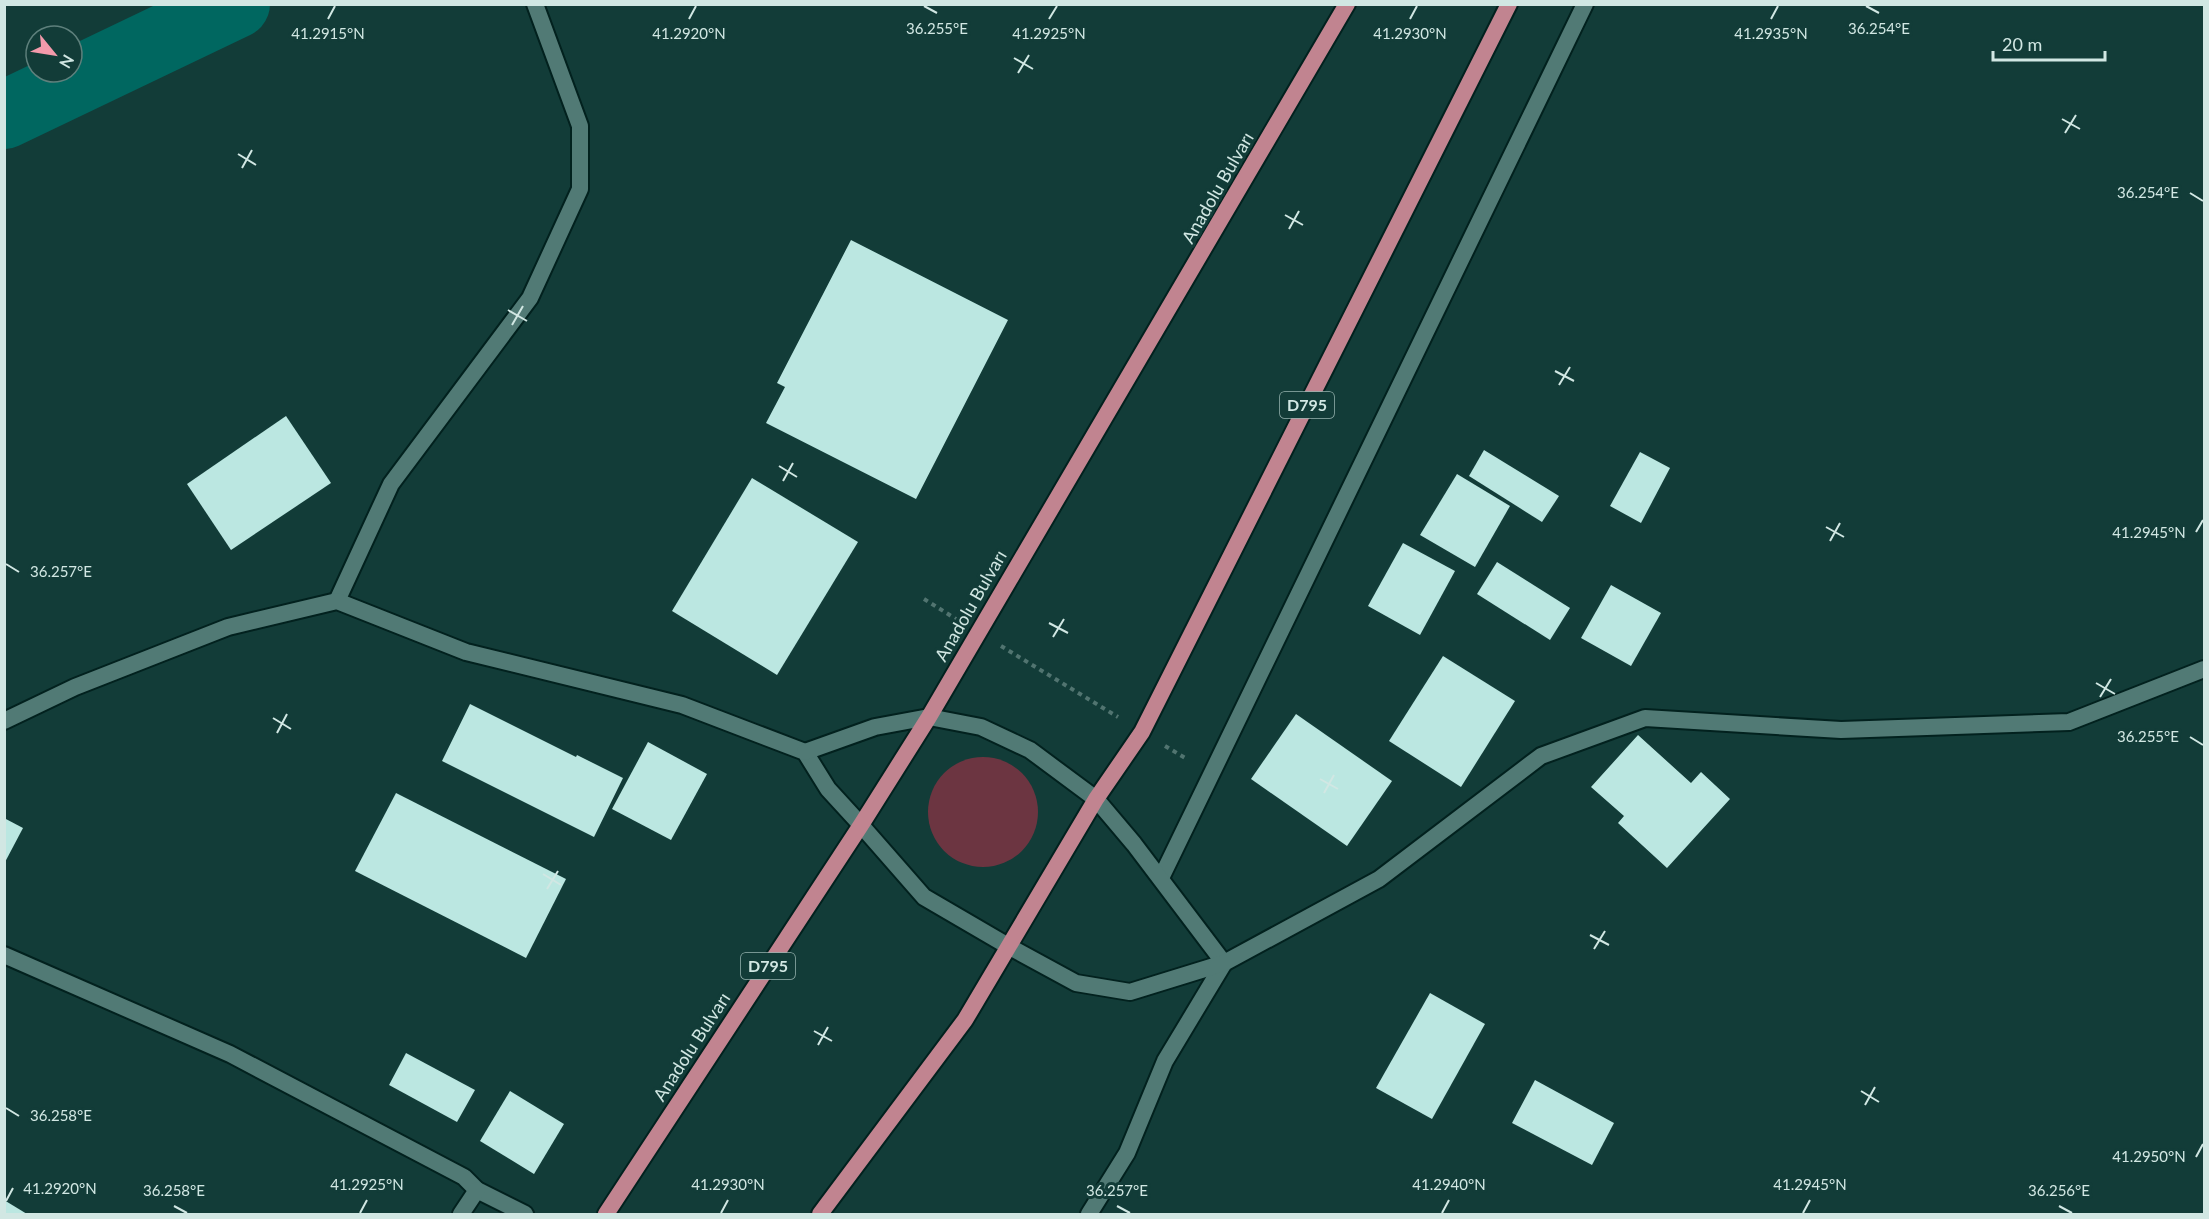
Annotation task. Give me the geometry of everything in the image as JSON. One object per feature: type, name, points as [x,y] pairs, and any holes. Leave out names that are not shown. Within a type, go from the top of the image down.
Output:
[{"type":"highway","name":"Anadolu Bulvarı","points":[[606,1215],[929,717],[1347,4]]},
{"type":"highway","name":"D795","points":[[820,1215],[965,1020],[1096,799],[1142,732],[1509,4]]},
{"type":"street","points":[[337,601],[391,484],[530,298],[580,189],[580,126],[535,4]]},
{"type":"street","points":[[1161,878],[1588,5]]},
{"type":"street","points":[[4,721],[75,687],[228,627],[337,601],[466,652],[682,705],[805,752],[828,789],[924,897],[1076,983],[1130,992],[1224,963],[1379,879],[1541,756],[1645,718],[1841,730],[2069,722],[2205,669]]},
{"type":"street","points":[[805,752],[875,727],[929,717],[981,727],[1029,750],[1096,799],[1161,878],[1224,963]]},
{"type":"street","points":[[4,956],[230,1054],[464,1177],[477,1190],[525,1215]]},
{"type":"street","points":[[1089,1215],[1127,1153],[1165,1061],[1224,963]]},
{"type":"street","points":[[461,1215],[477,1190]]},
{"type":"path","points":[[924,599],[1211,774]]},
{"type":"shaded area","points":[[983,757],[1004,762],[1022,773],[1033,791],[1038,812],[1033,833],[1022,851],[1004,862],[983,867],[962,862],[944,851],[933,833],[928,812],[933,791],[944,773],[962,762]]},
{"type":"building","points":[[851,240],[1008,320],[916,499],[766,423],[785,387],[777,383]]},
{"type":"building","points":[[286,416],[331,483],[231,550],[187,484]]},
{"type":"building","points":[[1484,450],[1559,496],[1542,522],[1469,476]]},
{"type":"building","points":[[1640,452],[1670,468],[1641,523],[1610,506]]},
{"type":"building","points":[[1457,474],[1510,506],[1475,567],[1420,535]]},
{"type":"building","points":[[752,478],[858,542],[777,675],[672,611]]},
{"type":"building","points":[[1403,543],[1455,571],[1420,635],[1368,606]]},
{"type":"building","points":[[1497,562],[1570,608],[1550,640],[1477,594]]},
{"type":"building","points":[[1611,585],[1661,613],[1631,666],[1581,638]]},
{"type":"building","points":[[1443,656],[1515,701],[1461,787],[1389,741]]},
{"type":"building","points":[[470,704],[623,778],[594,837],[442,761]]},
{"type":"building","points":[[1296,714],[1392,781],[1347,846],[1251,779]]},
{"type":"building","points":[[1638,735],[1691,783],[1701,772],[1730,799],[1667,868],[1618,823],[1624,816],[1591,787]]},
{"type":"building","points":[[648,742],[707,774],[671,840],[612,809]]},
{"type":"building","points":[[396,793],[566,879],[526,958],[355,871]]},
{"type":"building","points":[[4,818],[23,828],[4,864]]},
{"type":"building","points":[[1430,993],[1485,1024],[1432,1119],[1376,1088]]},
{"type":"building","points":[[406,1053],[475,1090],[457,1122],[389,1085]]},
{"type":"building","points":[[1535,1080],[1614,1123],[1592,1165],[1512,1123]]},
{"type":"building","points":[[510,1091],[564,1124],[534,1174],[480,1141]]},
{"type":"building","points":[[4,1200],[27,1214],[4,1214]]},
{"type":"waterway","points":[[4,115],[236,4]]}]
